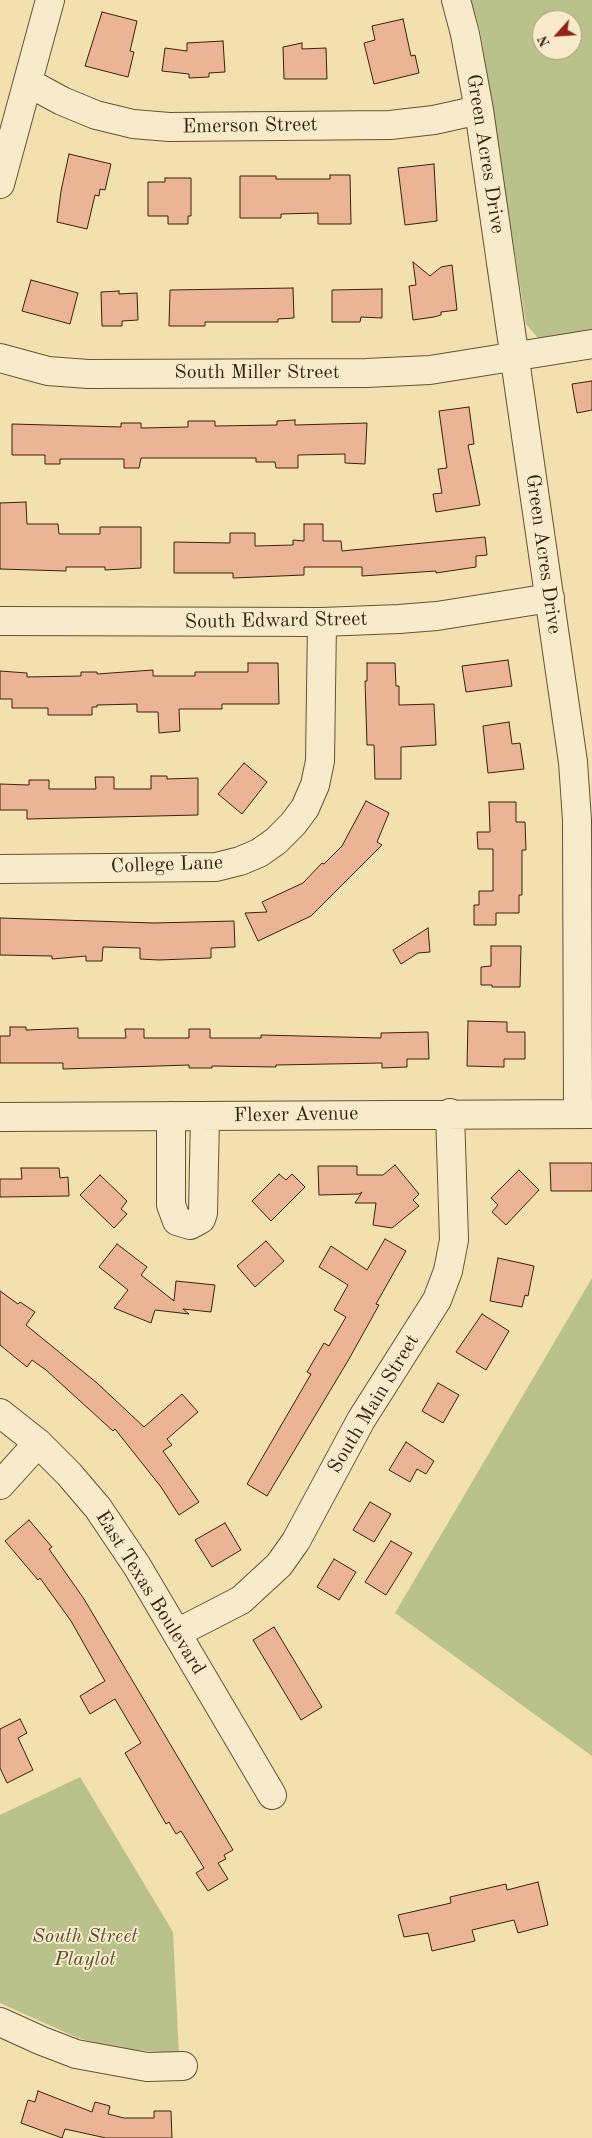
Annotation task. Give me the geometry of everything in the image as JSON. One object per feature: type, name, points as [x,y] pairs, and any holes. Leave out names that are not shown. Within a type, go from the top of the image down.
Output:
[{"type":"street","points":[[0,184],[50,0]]},
{"type":"street","name":"Green Acres Drive","points":[[456,0],[465,34],[479,110],[573,762],[585,1114]]},
{"type":"street","name":"Emerson Street","points":[[29,83],[62,102],[96,115],[133,124],[170,127],[390,125],[434,120],[479,110]]},
{"type":"street","name":"South Miller Street","points":[[0,358],[48,371],[88,374],[366,373],[430,370],[592,344]]},
{"type":"street","name":"South Edward Street","points":[[0,621],[322,622],[437,616],[550,598]]},
{"type":"street","name":"College Lane","points":[[0,869],[216,867],[240,861],[259,853],[276,842],[301,813],[315,785],[320,761],[322,622]]},
{"type":"street","name":"South Main Street","points":[[177,1633],[241,1600],[279,1565],[296,1541],[361,1420],[437,1300],[448,1271],[454,1240],[450,1114]]},
{"type":"street","name":"Flexer Avenue","points":[[0,1117],[585,1114]]},
{"type":"street","points":[[171,1116],[171,1205],[177,1221],[190,1225],[201,1219],[203,1213],[205,1116]]},
{"type":"street","name":"East Texas Boulevard","points":[[0,1413],[38,1443],[70,1474],[98,1508],[137,1566],[272,1795]]},
{"type":"street","points":[[0,1485],[38,1443]]},
{"type":"street","points":[[0,2022],[76,2054],[147,2067],[183,2066]]},
{"type":"green space","points":[[471,0],[592,0],[592,334],[565,338],[538,338],[526,324],[480,30]]},
{"type":"green space","points":[[592,1278],[592,1756],[395,1613]]},
{"type":"green space","name":"South Street Playlot","points":[[80,1777],[173,1932],[179,2054],[115,2048],[78,2038],[0,2003],[0,1815]]},
{"type":"building","points":[[102,12],[137,21],[130,51],[134,52],[128,77],[85,66]]},
{"type":"building","points":[[403,19],[411,56],[415,55],[419,73],[374,84],[364,43],[375,40],[372,26]]},
{"type":"building","points":[[223,41],[225,72],[209,73],[209,77],[189,78],[189,74],[162,71],[165,48],[187,51],[187,43]]},
{"type":"building","points":[[302,43],[302,49],[326,48],[327,79],[284,79],[283,47]]},
{"type":"building","points":[[69,154],[111,164],[105,190],[100,189],[99,196],[95,195],[87,229],[57,222]]},
{"type":"building","points":[[434,164],[437,221],[405,225],[398,168]]},
{"type":"building","points":[[330,175],[350,175],[351,224],[318,224],[318,213],[281,214],[281,218],[240,218],[240,176],[276,176],[276,179],[330,179]]},
{"type":"building","points":[[165,178],[191,178],[191,216],[188,216],[188,224],[168,224],[168,216],[148,216],[148,182],[165,182]]},
{"type":"building","points":[[413,262],[430,276],[441,267],[452,265],[457,310],[441,312],[441,315],[434,317],[413,320],[409,286],[416,285]]},
{"type":"building","points":[[31,280],[78,293],[70,324],[22,311]]},
{"type":"building","points":[[293,288],[294,318],[278,319],[278,322],[205,322],[205,326],[169,326],[170,290]]},
{"type":"building","points":[[382,289],[382,318],[361,317],[360,322],[332,322],[332,290]]},
{"type":"building","points":[[119,291],[119,294],[137,293],[138,320],[122,321],[122,326],[102,326],[101,292]]},
{"type":"building","points":[[592,381],[592,410],[577,413],[572,384]]},
{"type":"building","points":[[469,407],[474,444],[468,445],[480,505],[436,512],[433,494],[442,493],[438,469],[447,468],[439,411]]},
{"type":"building","points":[[295,420],[295,425],[367,423],[365,464],[345,463],[345,454],[298,455],[298,468],[276,468],[275,462],[256,462],[256,458],[141,458],[139,468],[124,468],[124,459],[60,459],[60,464],[45,464],[45,455],[12,455],[12,424],[121,427],[121,423],[141,423],[141,428],[188,427],[188,421],[215,421],[215,426],[277,425],[277,421]]},
{"type":"building","points":[[26,502],[27,524],[58,524],[59,534],[100,534],[100,527],[141,527],[141,568],[105,570],[105,567],[66,567],[66,571],[0,569],[0,503]]},
{"type":"building","points":[[304,524],[323,524],[323,541],[341,541],[342,551],[485,537],[487,555],[476,556],[476,567],[436,573],[436,571],[362,576],[362,567],[304,567],[304,575],[233,578],[233,573],[174,573],[174,542],[230,543],[230,533],[255,533],[255,546],[293,545],[293,540],[304,541]]},
{"type":"building","points":[[508,660],[512,686],[466,692],[462,666]]},
{"type":"building","points":[[248,663],[278,663],[279,704],[222,704],[222,709],[179,709],[180,731],[159,733],[158,712],[137,712],[137,704],[97,705],[97,707],[92,707],[92,715],[48,715],[48,708],[12,708],[12,699],[0,699],[0,671],[27,673],[27,677],[81,676],[81,672],[97,672],[97,674],[153,670],[153,676],[195,676],[195,672],[248,672]]},
{"type":"building","points":[[367,663],[395,663],[396,686],[399,686],[399,705],[434,704],[436,745],[401,747],[401,779],[375,779],[374,745],[367,745],[365,681],[367,681]]},
{"type":"building","points":[[509,722],[512,744],[520,743],[524,769],[488,773],[483,726]]},
{"type":"building","points":[[244,763],[267,782],[242,814],[218,794]]},
{"type":"building","points":[[151,776],[167,776],[167,779],[198,778],[198,815],[27,819],[27,810],[0,810],[0,784],[29,785],[29,780],[49,780],[49,789],[96,789],[95,777],[114,777],[114,789],[151,789]]},
{"type":"building","points":[[366,801],[389,813],[377,842],[382,845],[311,916],[258,941],[245,913],[267,912],[262,902],[303,883],[322,863],[324,864],[342,846]]},
{"type":"building","points":[[489,802],[516,802],[516,822],[525,822],[526,850],[522,850],[522,895],[519,895],[519,913],[496,913],[496,925],[474,925],[474,905],[479,905],[479,891],[493,891],[493,849],[478,849],[477,832],[490,832]]},
{"type":"building","points":[[0,918],[154,923],[234,921],[235,947],[211,948],[211,958],[159,960],[140,959],[140,948],[103,947],[102,961],[86,961],[86,956],[52,959],[52,956],[0,955]]},
{"type":"building","points":[[428,928],[430,952],[418,953],[401,964],[393,950]]},
{"type":"building","points":[[491,946],[521,946],[520,987],[481,985],[481,967],[491,966]]},
{"type":"building","points":[[468,1021],[507,1022],[507,1032],[525,1032],[525,1059],[504,1059],[504,1067],[467,1066]]},
{"type":"building","points":[[10,1027],[26,1027],[26,1030],[78,1028],[78,1038],[126,1038],[125,1029],[144,1029],[144,1038],[189,1038],[189,1029],[210,1029],[210,1038],[261,1038],[261,1035],[381,1038],[381,1033],[428,1032],[429,1059],[407,1059],[407,1067],[382,1068],[382,1063],[276,1065],[276,1067],[212,1066],[212,1068],[189,1068],[189,1065],[63,1069],[63,1063],[0,1063],[0,1036],[10,1036]]},
{"type":"building","points":[[550,1163],[592,1163],[592,1191],[551,1191]]},
{"type":"building","points":[[395,1165],[419,1194],[413,1200],[419,1206],[392,1228],[373,1225],[376,1203],[355,1203],[362,1192],[359,1194],[319,1195],[318,1166],[357,1166],[357,1175],[383,1175]]},
{"type":"building","points":[[21,1168],[59,1168],[60,1178],[68,1177],[69,1196],[0,1197],[0,1179],[22,1179]]},
{"type":"building","points":[[519,1170],[539,1190],[506,1225],[492,1212],[498,1205],[491,1198]]},
{"type":"building","points":[[279,1174],[286,1180],[292,1174],[305,1187],[271,1221],[252,1201]]},
{"type":"building","points":[[100,1175],[127,1201],[121,1209],[127,1214],[114,1228],[80,1195]]},
{"type":"building","points":[[385,1239],[406,1251],[376,1304],[379,1305],[349,1359],[267,1496],[247,1484],[311,1374],[307,1372],[324,1343],[329,1346],[346,1317],[334,1310],[348,1285],[319,1267],[331,1246],[367,1270]]},
{"type":"building","points":[[266,1241],[284,1261],[255,1287],[237,1266]]},
{"type":"building","points":[[117,1244],[147,1267],[141,1275],[174,1301],[176,1281],[215,1285],[211,1312],[183,1309],[189,1314],[155,1310],[151,1323],[114,1308],[128,1290],[99,1267]]},
{"type":"building","points":[[498,1258],[534,1266],[528,1296],[525,1295],[522,1307],[490,1301]]},
{"type":"building","points":[[0,1291],[18,1304],[20,1302],[35,1312],[26,1325],[97,1383],[144,1427],[182,1394],[198,1412],[167,1439],[172,1445],[163,1451],[199,1502],[179,1515],[161,1487],[115,1429],[113,1431],[46,1370],[32,1360],[27,1367],[0,1345]]},
{"type":"building","points":[[482,1314],[509,1331],[486,1370],[456,1352]]},
{"type":"building","points":[[438,1383],[459,1395],[443,1423],[422,1411]]},
{"type":"building","points":[[406,1442],[434,1461],[426,1474],[417,1469],[410,1482],[389,1470]]},
{"type":"building","points":[[370,1502],[391,1514],[374,1542],[353,1530]]},
{"type":"building","points":[[29,1520],[52,1547],[49,1549],[84,1599],[233,1850],[224,1855],[226,1859],[218,1863],[228,1879],[208,1891],[196,1873],[204,1868],[181,1831],[176,1834],[169,1822],[166,1824],[125,1753],[141,1743],[115,1699],[90,1714],[80,1696],[105,1681],[71,1621],[40,1578],[38,1580],[5,1541]]},
{"type":"building","points":[[225,1523],[241,1550],[212,1567],[195,1540]]},
{"type":"building","points":[[391,1541],[412,1553],[386,1595],[365,1582]]},
{"type":"building","points":[[334,1559],[356,1572],[339,1600],[317,1587]]},
{"type":"building","points":[[274,1627],[322,1707],[301,1720],[253,1640]]},
{"type":"building","points":[[20,1719],[27,1733],[18,1738],[33,1770],[7,1783],[0,1768],[0,1729]]},
{"type":"building","points":[[538,1882],[548,1925],[518,1933],[514,1920],[472,1930],[475,1941],[432,1951],[428,1933],[404,1937],[398,1915],[451,1903],[450,1897],[506,1884],[507,1890]]},
{"type":"building","points":[[38,2091],[92,2112],[95,2102],[110,2106],[108,2114],[124,2118],[154,2118],[154,2111],[171,2111],[172,2138],[106,2138],[65,2129],[62,2138],[21,2123],[28,2100],[35,2102]]}]
